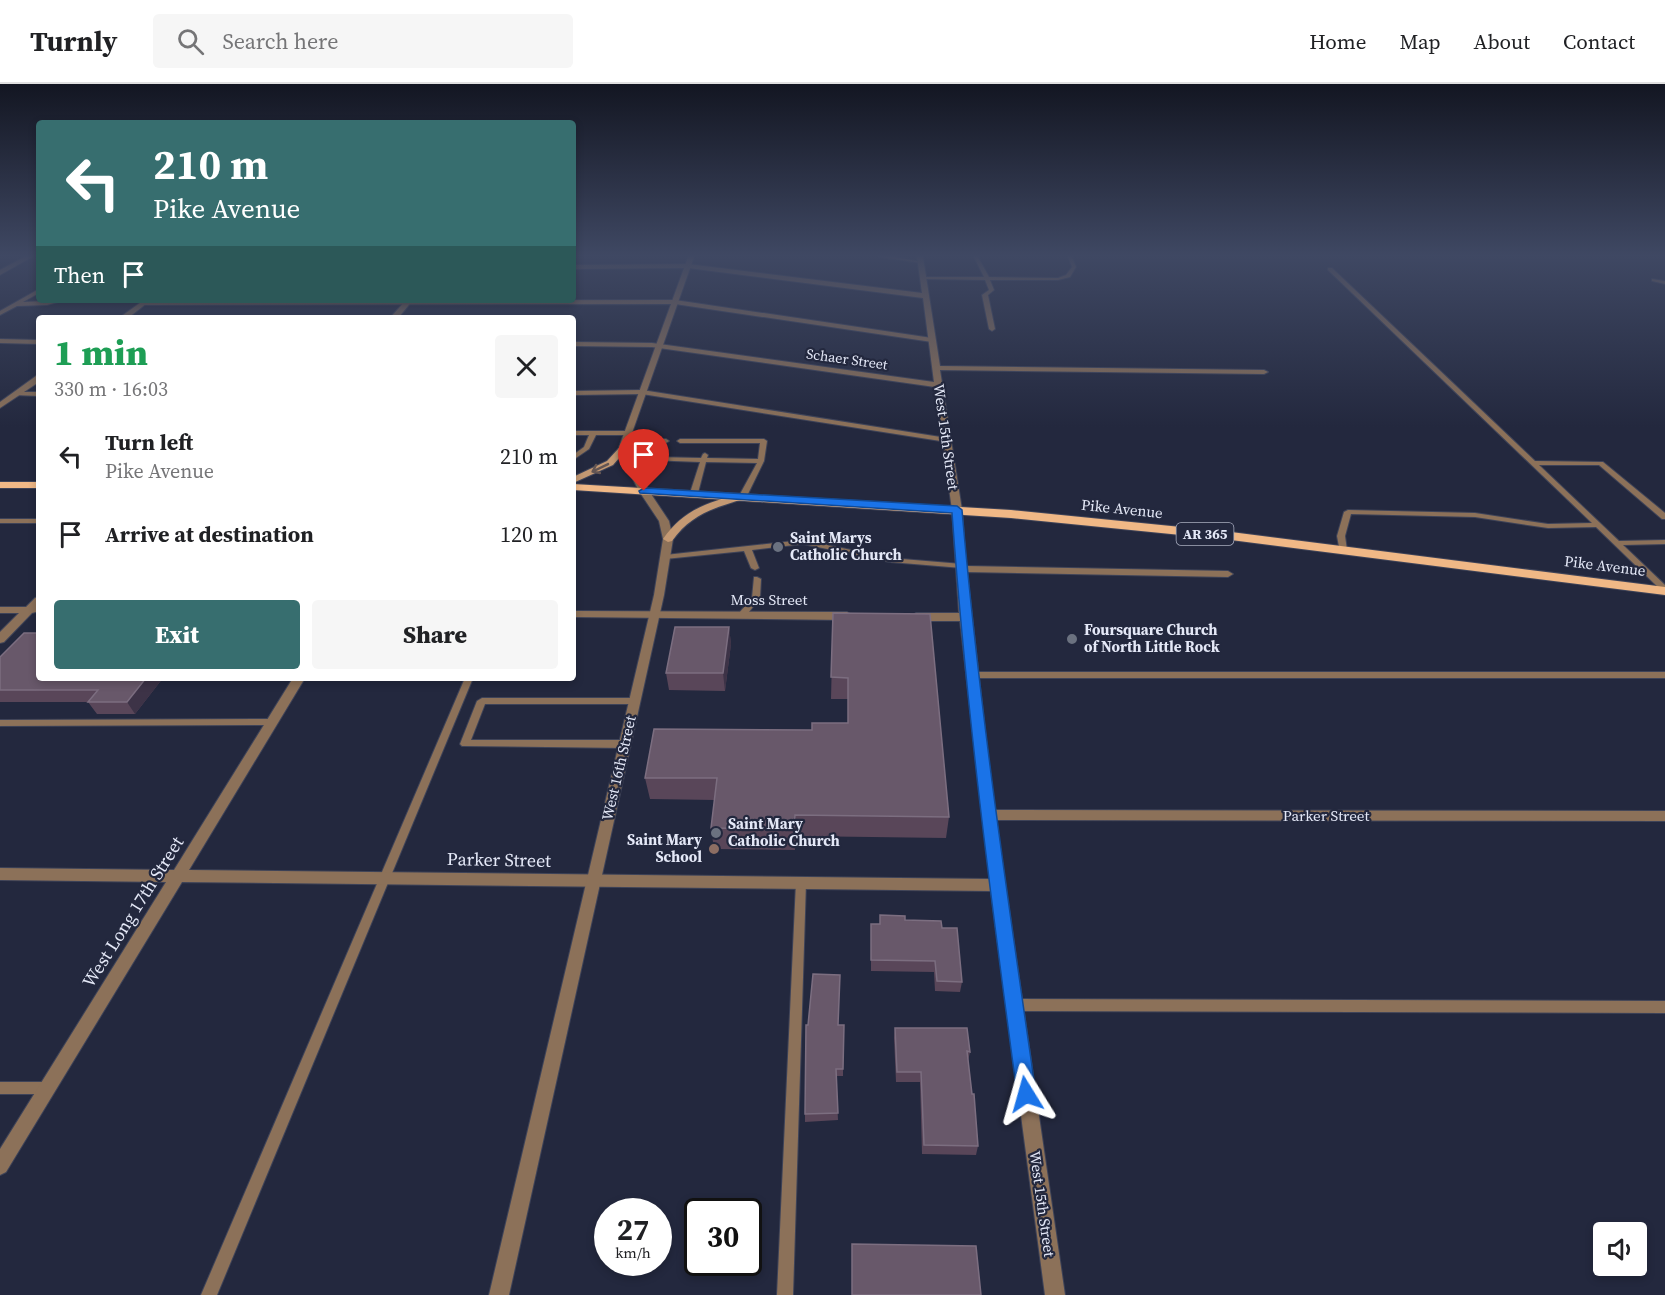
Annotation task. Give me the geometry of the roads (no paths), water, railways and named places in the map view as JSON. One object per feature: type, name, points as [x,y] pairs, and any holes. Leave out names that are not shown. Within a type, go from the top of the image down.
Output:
[{"type":"main road","points":[[576,479],[610,463],[625,442]]},
{"type":"main road","points":[[0,485],[36,485]]},
{"type":"main road","name":"Pike Avenue","points":[[576,487],[957,510],[1231,536],[1665,590]]},
{"type":"main road","points":[[668,539],[677,525],[686,518],[702,509],[743,496]]},
{"type":"street","points":[[625,442],[671,314]]},
{"type":"street","name":"West 15th Street","points":[[928,314],[957,510],[965,617],[997,885],[1055,1295]]},
{"type":"street","points":[[0,341],[36,342]]},
{"type":"street","name":"Schaer Street","points":[[576,344],[658,346],[939,385]]},
{"type":"street","points":[[936,368],[1264,372]]},
{"type":"street","points":[[0,406],[36,380]]},
{"type":"street","name":"West 16th Street","points":[[499,1295],[654,615],[668,539],[664,520],[644,491],[625,442]]},
{"type":"street","points":[[962,568],[1227,574]]},
{"type":"street","points":[[0,610],[34,610]]},
{"type":"street","points":[[0,639],[34,610]]},
{"type":"street","name":"Moss Street","points":[[576,614],[860,616]]},
{"type":"street","points":[[907,616],[965,617]]},
{"type":"street","name":"West Long 17th Street","points":[[0,1166],[297,681]]},
{"type":"street","name":"Parker Street","points":[[988,815],[1665,816]]},
{"type":"street","name":"Parker Street","points":[[0,874],[997,885]]},
{"type":"lane","points":[[753,314],[932,340]]},
{"type":"lane","points":[[989,314],[992,328]]},
{"type":"lane","points":[[1377,314],[1665,590]]},
{"type":"lane","points":[[576,393],[642,392],[947,440]]},
{"type":"lane","points":[[16,394],[36,394]]},
{"type":"lane","points":[[576,433],[593,434],[625,442],[666,441]]},
{"type":"lane","points":[[576,456],[587,448],[593,434]]},
{"type":"lane","points":[[655,441],[650,459],[727,458],[761,461]]},
{"type":"lane","points":[[684,443],[731,444],[764,441],[761,461],[743,496]]},
{"type":"lane","points":[[694,493],[704,458]]},
{"type":"lane","points":[[1533,463],[1601,463],[1665,517]]},
{"type":"lane","points":[[1342,550],[1341,536],[1348,512],[1475,515],[1548,526],[1598,525]]},
{"type":"lane","points":[[0,521],[36,521]]},
{"type":"lane","points":[[665,557],[803,542],[890,560],[962,568]]},
{"type":"lane","points":[[1617,543],[1665,542]]},
{"type":"lane","points":[[747,548],[755,568]]},
{"type":"lane","points":[[742,615],[756,598],[757,579]]},
{"type":"lane","points":[[972,675],[1665,675]]},
{"type":"lane","points":[[209,1295],[468,681]]},
{"type":"lane","points":[[625,744],[465,744],[482,701],[634,701]]},
{"type":"lane","points":[[0,723],[273,722]]},
{"type":"lane","points":[[785,1295],[801,882]]},
{"type":"lane","points":[[1014,1005],[1665,1007]]},
{"type":"lane","points":[[0,1088],[48,1088]]},
{"type":"place","name":"Saint Marys Catholic Church","points":[[778,547]]},
{"type":"place","name":"Foursquare Church of North Little Rock","points":[[1072,639]]},
{"type":"place","name":"Saint Mary Catholic Church","points":[[716,833]]},
{"type":"place","name":"Saint Mary School","points":[[714,849]]}]
